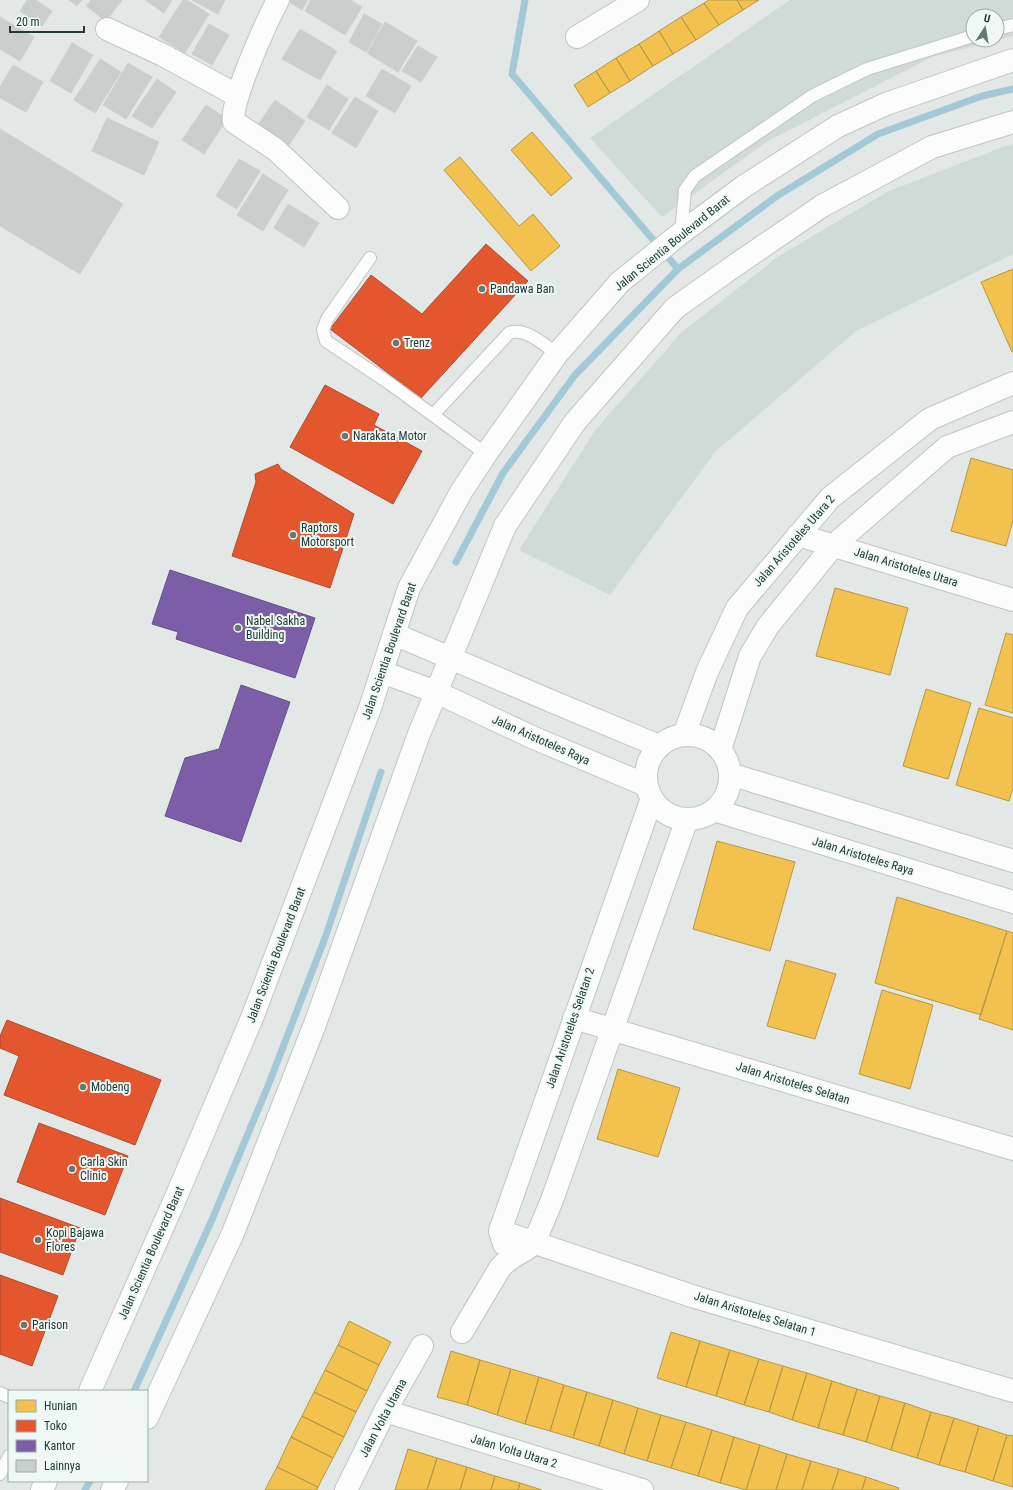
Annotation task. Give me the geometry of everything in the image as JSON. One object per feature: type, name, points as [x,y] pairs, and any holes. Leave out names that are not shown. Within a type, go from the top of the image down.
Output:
[{"type":"street","points":[[278,0],[260,36],[238,96],[233,116],[234,122],[275,150],[338,208]]},
{"type":"street","points":[[577,37],[638,0]]},
{"type":"street","points":[[107,29],[163,55],[238,96]]},
{"type":"street","name":"Jalan Scientia Boulevard Barat","points":[[90,1390],[176,1197],[252,1018],[370,708],[409,588],[461,492],[486,454],[557,354],[620,282],[677,236],[743,187],[838,126],[886,104],[1013,60]]},
{"type":"street","points":[[148,1416],[234,1233],[315,1024],[436,692],[505,526],[575,422],[675,308],[822,206],[932,147],[1013,122]]},
{"type":"street","name":"Jalan Aristoteles Utara 2","points":[[684,735],[707,672],[737,608],[830,498],[930,420],[1013,383]]},
{"type":"street","points":[[720,750],[750,656],[768,626],[834,545],[947,447],[1013,422]]},
{"type":"street","name":"Jalan Aristoteles Utara","points":[[798,535],[1013,600]]},
{"type":"street","points":[[394,634],[659,746]]},
{"type":"street","name":"Jalan Aristoteles Raya","points":[[382,672],[436,692],[649,792],[661,809],[673,816],[687,819]]},
{"type":"street","points":[[462,1332],[494,1277],[508,1259],[534,1243],[552,1200],[687,819],[702,816],[714,810],[723,800],[729,788],[730,774],[727,761],[720,750],[709,741],[697,736],[684,735],[670,738],[659,746],[650,757],[646,771],[649,792]]},
{"type":"street","points":[[730,774],[1013,861]]},
{"type":"street","name":"Jalan Aristoteles Selatan 2","points":[[500,1231],[574,1018],[649,792]]},
{"type":"street","name":"Jalan Aristoteles Raya","points":[[714,810],[1013,902]]},
{"type":"street","name":"Jalan Aristoteles Selatan","points":[[574,1018],[1013,1149]]},
{"type":"street","points":[[500,1231],[508,1259]]},
{"type":"street","name":"Jalan Aristoteles Selatan 1","points":[[500,1231],[695,1297],[1013,1391]]},
{"type":"street","name":"Jalan Volta Utama","points":[[346,1490],[386,1411],[422,1346]]},
{"type":"street","name":"Jalan Volta Utara 2","points":[[386,1411],[642,1490]]},
{"type":"lane","points":[[677,236],[685,190],[694,176],[812,96],[867,69],[965,38]]},
{"type":"lane","points":[[370,258],[327,319],[323,330],[326,341],[389,383],[486,454]]},
{"type":"lane","points":[[433,415],[509,333],[520,332],[527,334],[557,354]]},
{"type":"lane","points":[[0,1474],[8,1458]]},
{"type":"shaded area","points":[[790,0],[1013,0],[1013,36],[1005,38],[1005,8],[965,8],[965,48],[967,48],[932,57],[768,141],[662,217],[590,138]]},
{"type":"shaded area","points":[[1013,144],[1013,254],[856,331],[715,452],[610,595],[519,550],[596,429],[682,332],[779,256],[889,191]]},
{"type":"building: Hunian","points":[[709,0],[737,0],[743,10],[719,25],[704,3]]},
{"type":"building: Hunian","points":[[737,0],[759,0],[743,10]]},
{"type":"building: Hunian","points":[[704,3],[719,25],[696,40],[681,17]]},
{"type":"building: Hunian","points":[[681,17],[696,40],[673,54],[659,31]]},
{"type":"building: Hunian","points":[[659,31],[673,54],[653,66],[639,44]]},
{"type":"building: Hunian","points":[[639,44],[653,66],[630,81],[616,58]]},
{"type":"building: Hunian","points":[[616,58],[630,81],[610,93],[596,71]]},
{"type":"building: Hunian","points":[[596,71],[610,93],[588,107],[574,85]]},
{"type":"building: Hunian","points":[[532,132],[572,178],[551,196],[511,150]]},
{"type":"building: Hunian","points":[[460,157],[519,226],[533,214],[560,246],[531,271],[444,170]]},
{"type":"building: Hunian","points":[[1013,269],[1013,352],[1012,352],[981,282]]},
{"type":"building: Hunian","points":[[971,458],[1013,470],[1013,520],[1006,546],[951,531]]},
{"type":"building: Hunian","points":[[835,588],[908,608],[890,675],[816,656]]},
{"type":"building: Hunian","points":[[1006,633],[1013,635],[1013,713],[985,705]]},
{"type":"building: Hunian","points":[[926,689],[971,703],[948,779],[903,766]]},
{"type":"building: Hunian","points":[[979,708],[1013,718],[1013,788],[1009,801],[956,785]]},
{"type":"building: Hunian","points":[[717,841],[795,862],[770,951],[693,929]]},
{"type":"building: Hunian","points":[[897,897],[1007,931],[981,1015],[875,983]]},
{"type":"building: Hunian","points":[[1007,931],[1013,933],[1013,1030],[979,1019]]},
{"type":"building: Hunian","points":[[786,960],[836,974],[815,1039],[767,1026]]},
{"type":"building: Hunian","points":[[882,990],[933,1005],[910,1089],[859,1074]]},
{"type":"building: Hunian","points":[[618,1069],[680,1088],[658,1157],[597,1139]]},
{"type":"building: Hunian","points":[[349,1321],[391,1342],[379,1365],[338,1345]]},
{"type":"building: Hunian","points":[[671,1332],[700,1341],[686,1387],[657,1378]]},
{"type":"building: Hunian","points":[[700,1341],[730,1350],[716,1396],[686,1387]]},
{"type":"building: Hunian","points":[[338,1345],[379,1365],[367,1391],[325,1370]]},
{"type":"building: Hunian","points":[[730,1350],[759,1359],[744,1405],[716,1396]]},
{"type":"building: Hunian","points":[[451,1351],[480,1360],[467,1405],[437,1397]]},
{"type":"building: Hunian","points":[[759,1359],[783,1366],[769,1412],[744,1405]]},
{"type":"building: Hunian","points":[[480,1360],[511,1369],[497,1415],[467,1405]]},
{"type":"building: Hunian","points":[[783,1366],[807,1373],[792,1420],[769,1412]]},
{"type":"building: Hunian","points":[[511,1369],[539,1377],[525,1424],[497,1415]]},
{"type":"building: Hunian","points":[[325,1370],[367,1391],[356,1412],[314,1392]]},
{"type":"building: Hunian","points":[[807,1373],[832,1381],[818,1428],[792,1420]]},
{"type":"building: Hunian","points":[[539,1377],[564,1385],[550,1431],[525,1424]]},
{"type":"building: Hunian","points":[[832,1381],[857,1389],[843,1435],[818,1428]]},
{"type":"building: Hunian","points":[[564,1385],[587,1392],[573,1438],[550,1431]]},
{"type":"building: Hunian","points":[[857,1389],[880,1396],[866,1442],[843,1435]]},
{"type":"building: Hunian","points":[[314,1392],[356,1412],[344,1437],[302,1416]]},
{"type":"building: Hunian","points":[[587,1392],[613,1400],[599,1446],[573,1438]]},
{"type":"building: Hunian","points":[[880,1396],[905,1403],[891,1450],[866,1442]]},
{"type":"building: Hunian","points":[[613,1400],[638,1408],[624,1454],[599,1446]]},
{"type":"building: Hunian","points":[[905,1403],[931,1412],[917,1458],[891,1450]]},
{"type":"building: Hunian","points":[[638,1408],[661,1415],[647,1461],[624,1454]]},
{"type":"building: Hunian","points":[[931,1412],[954,1418],[939,1465],[917,1458]]},
{"type":"building: Hunian","points":[[661,1415],[686,1422],[671,1468],[647,1461]]},
{"type":"building: Hunian","points":[[302,1416],[344,1437],[333,1458],[291,1437]]},
{"type":"building: Hunian","points":[[954,1418],[979,1426],[965,1472],[939,1465]]},
{"type":"building: Hunian","points":[[686,1422],[712,1430],[698,1476],[671,1468]]},
{"type":"building: Hunian","points":[[979,1426],[1007,1435],[993,1481],[965,1472]]},
{"type":"building: Hunian","points":[[712,1430],[734,1437],[720,1483],[698,1476]]},
{"type":"building: Hunian","points":[[1007,1435],[1013,1436],[1013,1487],[993,1481]]},
{"type":"building: Hunian","points":[[291,1437],[333,1458],[318,1487],[277,1467]]},
{"type":"building: Hunian","points":[[734,1437],[760,1445],[746,1490],[720,1483]]},
{"type":"building: Hunian","points":[[760,1445],[787,1454],[776,1490],[746,1490]]},
{"type":"building: Hunian","points":[[408,1449],[437,1458],[427,1490],[395,1490]]},
{"type":"building: Hunian","points":[[787,1454],[811,1461],[802,1490],[776,1490]]},
{"type":"building: Hunian","points":[[437,1458],[467,1467],[460,1490],[427,1490]]},
{"type":"building: Hunian","points":[[811,1461],[839,1469],[832,1490],[802,1490]]},
{"type":"building: Hunian","points":[[277,1467],[318,1487],[317,1490],[265,1490]]},
{"type":"building: Hunian","points":[[467,1467],[495,1476],[491,1490],[460,1490]]},
{"type":"building: Hunian","points":[[839,1469],[866,1477],[862,1490],[832,1490]]},
{"type":"building: Hunian","points":[[495,1476],[520,1483],[518,1490],[491,1490]]},
{"type":"building: Hunian","points":[[866,1477],[899,1488],[898,1490],[862,1490]]},
{"type":"building: Hunian","points":[[520,1483],[542,1490],[518,1490]]},
{"type":"building: Toko","points":[[486,244],[528,281],[421,398],[330,329],[371,275],[422,314]]},
{"type":"building: Toko","name":"Narakata Motor","points":[[325,385],[379,414],[374,425],[422,451],[393,504],[290,447]]},
{"type":"building: Toko","name":"Raptors Motorsport","points":[[278,464],[281,469],[354,514],[330,588],[232,556],[256,482],[255,474]]},
{"type":"building: Toko","name":"Mobeng","points":[[7,1020],[161,1080],[135,1145],[4,1095],[19,1056],[0,1048],[0,1036]]},
{"type":"building: Toko","name":"Carla Skin Clinic","points":[[39,1123],[128,1156],[105,1215],[17,1182]]},
{"type":"building: Toko","name":"Kopi Bajawa Flores","points":[[0,1198],[80,1228],[63,1275],[0,1252]]},
{"type":"building: Toko","name":"Parison","points":[[0,1275],[58,1296],[32,1366],[0,1354]]},
{"type":"building: Kantor","name":"Nabel Sakha Building","points":[[170,570],[315,618],[295,678],[176,639],[178,632],[152,624]]},
{"type":"building: Kantor","points":[[241,685],[290,702],[241,842],[165,816],[185,758],[219,749]]},
{"type":"building: Lainnya","points":[[27,0],[36,0],[52,11],[42,26],[20,11]]},
{"type":"building: Lainnya","points":[[69,0],[82,0],[77,6]]},
{"type":"building: Lainnya","points":[[91,0],[122,0],[106,21],[86,6]]},
{"type":"building: Lainnya","points":[[145,0],[172,0],[164,13]]},
{"type":"building: Lainnya","points":[[183,0],[187,0],[209,14],[185,53],[159,37]]},
{"type":"building: Lainnya","points":[[192,0],[225,0],[218,14]]},
{"type":"building: Lainnya","points":[[286,0],[308,0],[302,10]]},
{"type":"building: Lainnya","points":[[311,0],[350,0],[362,7],[345,35],[305,11]]},
{"type":"building: Lainnya","points":[[364,14],[382,24],[366,52],[349,42]]},
{"type":"building: Lainnya","points":[[0,17],[34,37],[20,61],[0,49]]},
{"type":"building: Lainnya","points":[[385,22],[417,41],[398,72],[367,53]]},
{"type":"building: Lainnya","points":[[209,24],[229,35],[212,65],[192,54]]},
{"type":"building: Lainnya","points":[[300,29],[337,51],[320,80],[282,59]]},
{"type":"building: Lainnya","points":[[72,43],[93,55],[71,93],[50,81]]},
{"type":"building: Lainnya","points":[[418,46],[437,57],[421,82],[402,71]]},
{"type":"building: Lainnya","points":[[100,59],[121,72],[95,113],[74,100]]},
{"type":"building: Lainnya","points":[[128,63],[152,77],[126,119],[103,105]]},
{"type":"building: Lainnya","points":[[13,65],[43,82],[26,112],[0,98],[0,87]]},
{"type":"building: Lainnya","points":[[382,69],[411,86],[395,113],[366,96]]},
{"type":"building: Lainnya","points":[[157,79],[176,92],[152,128],[132,116]]},
{"type":"building: Lainnya","points":[[327,85],[348,99],[329,130],[307,117]]},
{"type":"building: Lainnya","points":[[355,97],[378,111],[356,148],[332,133]]},
{"type":"building: Lainnya","points":[[275,100],[305,121],[289,145],[259,123]]},
{"type":"building: Lainnya","points":[[206,105],[227,119],[204,154],[182,140]]},
{"type":"building: Lainnya","points":[[107,118],[159,142],[144,175],[92,151]]},
{"type":"building: Lainnya","points":[[0,129],[123,204],[80,274],[0,226]]},
{"type":"building: Lainnya","points":[[239,159],[260,171],[237,209],[216,196]]},
{"type":"building: Lainnya","points":[[263,174],[288,190],[263,231],[237,215]]},
{"type":"building: Lainnya","points":[[288,204],[319,223],[304,247],[274,228]]},
{"type":"waterway","points":[[525,0],[512,74],[678,269]]},
{"type":"waterway","points":[[456,562],[503,473],[575,375],[678,269],[777,196],[878,134],[982,96],[1013,89]]},
{"type":"waterway","points":[[134,1390],[211,1222],[268,1086],[325,938],[381,772]]},
{"type":"waterway","points":[[85,1490],[89,1482]]},
{"type":"place","name":"Pandawa Ban","points":[[482,289]]},
{"type":"place","name":"Trenz","points":[[396,343]]},
{"type":"place","name":"Narakata Motor","points":[[345,436]]},
{"type":"place","name":"Raptors Motorsport","points":[[293,535]]},
{"type":"place","name":"Nabel Sakha Building","points":[[238,628]]},
{"type":"place","name":"Mobeng","points":[[83,1087]]},
{"type":"place","name":"Carla Skin Clinic","points":[[72,1169]]},
{"type":"place","name":"Kopi Bajawa Flores","points":[[38,1240]]},
{"type":"place","name":"Parison","points":[[24,1325]]}]
